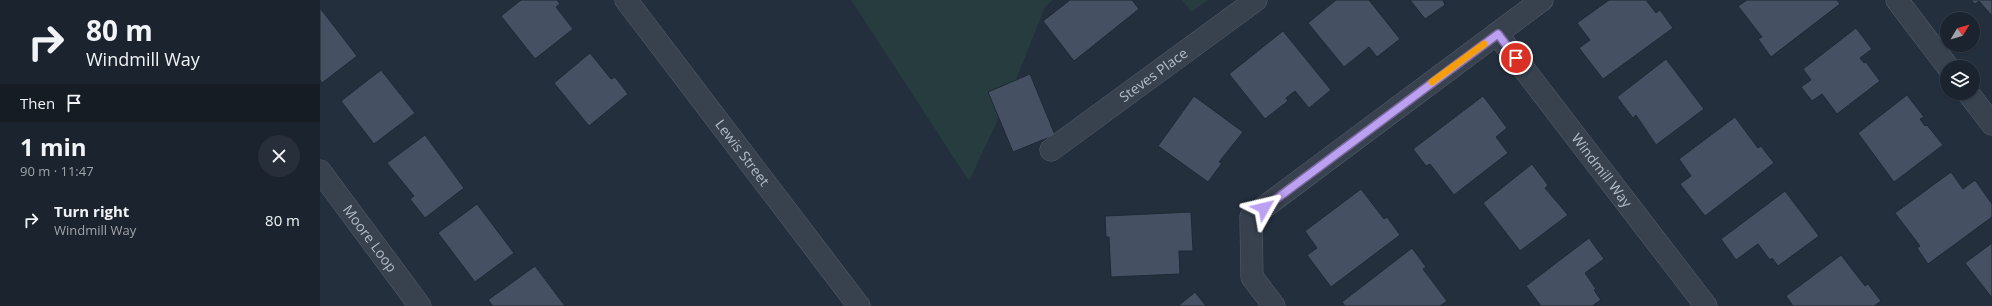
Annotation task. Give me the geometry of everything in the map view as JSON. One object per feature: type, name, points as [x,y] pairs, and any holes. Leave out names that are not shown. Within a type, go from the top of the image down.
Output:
[{"type":"street","name":"Lewis Street","points":[[626,0],[859,306]]},
{"type":"street","name":"Steves Place","points":[[1051,150],[1256,0]]},
{"type":"street","points":[[1274,306],[1252,277],[1251,217],[1542,0]]},
{"type":"street","points":[[1897,0],[1943,60]]},
{"type":"street","name":"Windmill Way","points":[[1498,34],[1706,306]]},
{"type":"street","points":[[1973,100],[1992,124]]},
{"type":"street","name":"Moore Loop","points":[[320,171],[420,306]]},
{"type":"green space","points":[[851,0],[1053,0],[1045,7],[1011,92],[969,181]]},
{"type":"green space","points":[[1182,0],[1208,0],[1191,12]]},
{"type":"building","points":[[521,0],[557,0],[560,4],[556,7],[573,29],[535,59],[501,16]]},
{"type":"building","points":[[1070,0],[1132,0],[1139,9],[1074,61],[1043,21]]},
{"type":"building","points":[[1336,0],[1369,0],[1400,39],[1377,57],[1369,47],[1344,67],[1308,23]]},
{"type":"building","points":[[1410,0],[1443,0],[1445,5],[1425,19]]},
{"type":"building","points":[[1609,0],[1646,0],[1656,13],[1660,10],[1673,28],[1603,79],[1579,48],[1590,40],[1577,23]]},
{"type":"building","points":[[1747,0],[1837,0],[1840,4],[1771,57],[1758,39],[1762,37],[1738,6]]},
{"type":"building","points":[[1971,0],[1992,0],[1992,16],[1979,1],[1975,4]]},
{"type":"building","points":[[320,8],[357,56],[322,83],[320,80]]},
{"type":"building","points":[[1856,28],[1872,49],[1860,58],[1864,63],[1866,62],[1880,81],[1837,114],[1822,94],[1812,101],[1801,87],[1811,80],[1803,69]]},
{"type":"building","points":[[1283,31],[1331,90],[1309,108],[1295,91],[1286,98],[1288,101],[1265,119],[1229,74]]},
{"type":"building","points":[[590,53],[611,79],[615,77],[628,94],[589,126],[554,83]]},
{"type":"building","points":[[1666,59],[1704,109],[1656,145],[1636,115],[1633,118],[1617,97]]},
{"type":"building","points":[[381,70],[415,113],[374,144],[341,101]]},
{"type":"building","points":[[1030,74],[1055,135],[1013,152],[988,92]]},
{"type":"building","points":[[1907,95],[1924,117],[1920,119],[1925,126],[1927,125],[1943,145],[1894,182],[1858,133]]},
{"type":"building","points":[[1194,96],[1243,132],[1219,162],[1222,163],[1208,182],[1158,146]]},
{"type":"building","points":[[1483,96],[1507,128],[1496,137],[1508,153],[1454,195],[1430,164],[1426,166],[1413,149]]},
{"type":"building","points":[[1735,117],[1758,148],[1761,146],[1774,163],[1705,216],[1680,184],[1691,176],[1679,159]]},
{"type":"building","points":[[425,135],[464,188],[425,218],[410,199],[414,196],[387,163]]},
{"type":"building","points":[[1532,164],[1548,185],[1545,188],[1568,215],[1520,251],[1483,203]]},
{"type":"building","points":[[1951,172],[1963,189],[1975,180],[1992,204],[1992,217],[1928,264],[1917,248],[1920,246],[1895,213]]},
{"type":"building","points":[[1361,189],[1384,219],[1387,217],[1400,235],[1331,287],[1307,255],[1317,248],[1305,231]]},
{"type":"building","points":[[1785,191],[1819,236],[1778,266],[1772,258],[1770,260],[1758,244],[1736,260],[1721,239]]},
{"type":"building","points":[[477,204],[514,253],[475,282],[438,233]]},
{"type":"building","points":[[1191,212],[1193,251],[1179,251],[1180,274],[1111,277],[1109,237],[1106,237],[1105,216]]},
{"type":"building","points":[[1589,238],[1604,259],[1585,273],[1596,289],[1594,290],[1601,300],[1592,306],[1541,306],[1526,286]]},
{"type":"building","points":[[1992,243],[1992,298],[1965,263]]},
{"type":"building","points":[[1412,248],[1426,267],[1423,269],[1447,301],[1440,306],[1345,306],[1342,302]]},
{"type":"building","points":[[1841,255],[1865,286],[1868,284],[1881,301],[1874,306],[1793,306],[1786,296]]},
{"type":"building","points":[[535,266],[565,306],[493,306],[488,300]]},
{"type":"building","points":[[1195,292],[1206,306],[1178,306],[1194,293]]},
{"type":"slow traffic","points":[[1432,82],[1484,44]]},
{"type":"route","points":[[1264,208],[1498,34],[1516,58]]}]
